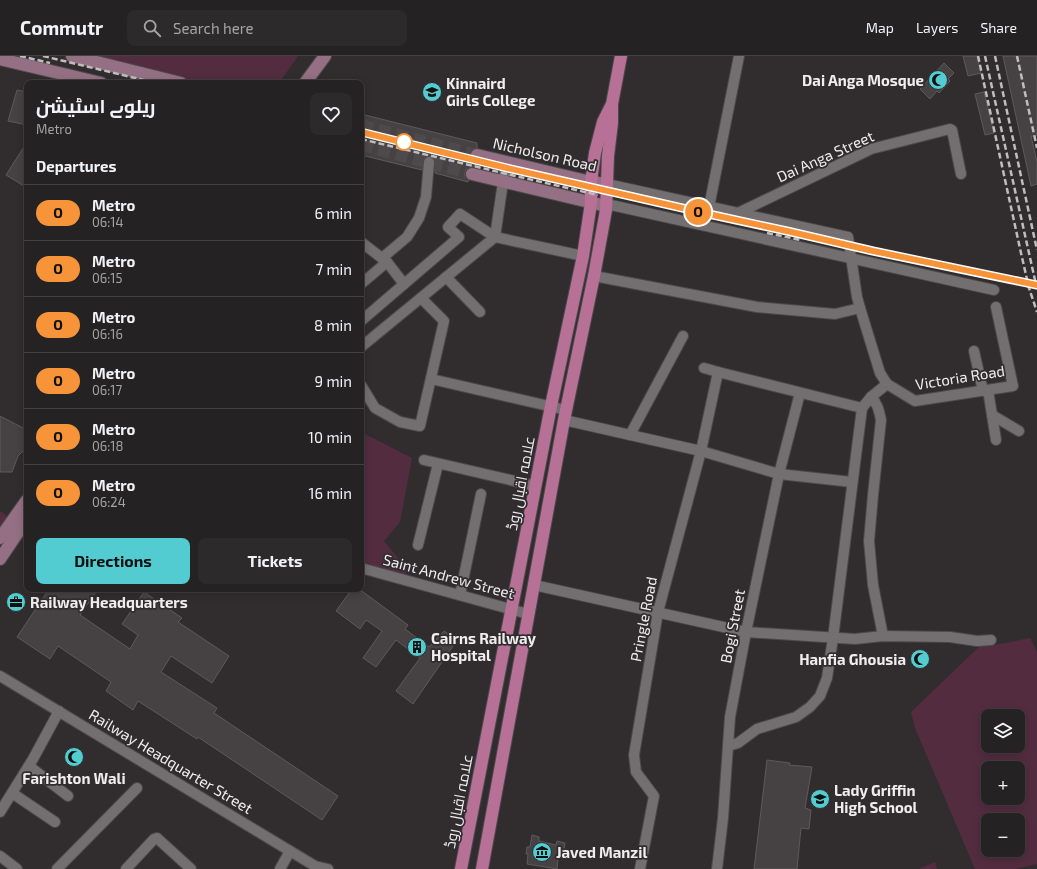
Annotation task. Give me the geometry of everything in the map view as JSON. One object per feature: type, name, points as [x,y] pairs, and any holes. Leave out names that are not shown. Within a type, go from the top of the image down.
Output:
[{"type":"main road","points":[[72,56],[87,58],[170,80]]},
{"type":"main road","points":[[307,80],[325,56]]},
{"type":"main road","name":"علامہ اقبال روڈ","points":[[482,869],[565,415],[594,276],[606,206],[606,184],[612,104],[621,56]]},
{"type":"main road","points":[[0,59],[24,66],[87,80]]},
{"type":"main road","name":"علامہ اقبال روڈ","points":[[462,869],[551,406],[583,256],[591,203],[591,182],[595,153],[603,122],[612,104]]},
{"type":"main road","name":"Nicholson Road","points":[[477,155],[591,182],[606,184]]},
{"type":"main road","points":[[472,174],[606,206]]},
{"type":"main road","points":[[0,538],[24,505]]},
{"type":"main road","points":[[0,559],[24,524]]},
{"type":"street","points":[[709,207],[739,56]]},
{"type":"street","name":"Dai Anga Street","points":[[738,213],[871,149],[951,129],[961,174]]},
{"type":"street","points":[[364,281],[407,237],[419,218],[426,197],[429,162]]},
{"type":"street","points":[[364,342],[421,298],[495,237],[507,162]]},
{"type":"street","points":[[606,184],[848,238],[857,297],[880,373],[886,384],[871,397],[862,408],[834,638],[827,678],[820,696],[810,707],[796,716],[757,729],[738,743],[728,746]]},
{"type":"street","points":[[606,206],[611,205],[994,290]]},
{"type":"street","points":[[364,319],[459,237],[448,227],[460,214],[495,237],[583,256]]},
{"type":"street","points":[[364,244],[385,260],[404,284]]},
{"type":"street","points":[[594,276],[757,307],[836,314],[860,308]]},
{"type":"street","points":[[446,277],[480,312]]},
{"type":"street","points":[[364,390],[375,408],[400,422],[420,426],[444,321],[421,298]]},
{"type":"street","name":"Victoria Road","points":[[886,384],[915,401],[1013,386],[996,307]]},
{"type":"street","points":[[630,435],[683,336]]},
{"type":"street","points":[[974,351],[992,415],[996,440]]},
{"type":"street","points":[[704,368],[862,408]]},
{"type":"street","name":"Pringle Road","points":[[640,869],[654,796],[636,772],[634,754],[658,612],[700,452],[718,372]]},
{"type":"street","points":[[431,379],[551,406],[565,415],[630,435],[700,452],[779,474],[852,482]]},
{"type":"street","name":"Bogi Street","points":[[716,869],[723,818],[730,717],[779,474],[800,393]]},
{"type":"street","points":[[871,397],[879,409],[881,420],[869,541],[873,585],[883,636]]},
{"type":"street","points":[[992,415],[1019,431]]},
{"type":"street","points":[[424,460],[536,486]]},
{"type":"street","points":[[418,545],[438,464]]},
{"type":"street","points":[[460,595],[481,494]]},
{"type":"street","name":"Saint Andrew Street","points":[[364,569],[528,614]]},
{"type":"street","points":[[534,585],[746,632],[855,639],[883,636],[950,637],[977,641],[991,640]]},
{"type":"street","name":"Railway Headquarter Street","points":[[0,676],[315,866],[328,869]]},
{"type":"street","points":[[0,812],[29,766],[58,711]]},
{"type":"street","points":[[29,766],[68,796]]},
{"type":"street","points":[[57,869],[137,788]]},
{"type":"street","points":[[12,793],[55,822]]},
{"type":"street","points":[[126,869],[156,838],[191,869]]},
{"type":"street","points":[[280,869],[290,851]]},
{"type":"street","points":[[0,856],[17,869]]},
{"type":"shaded area","points":[[89,56],[298,56],[281,80],[171,80]]},
{"type":"shaded area","points":[[364,434],[412,458],[400,522],[384,541],[407,569],[405,576],[364,564]]},
{"type":"shaded area","points":[[0,511],[12,520],[0,538]]},
{"type":"shaded area","points":[[1030,638],[1037,652],[1037,864],[1015,869],[975,869],[915,728],[911,712],[982,644],[995,645]]},
{"type":"shaded area","points":[[935,862],[937,869],[919,869]]},
{"type":"building","points":[[963,56],[977,56],[981,73],[968,76]]},
{"type":"building","points":[[1003,56],[1037,56],[1037,136],[1031,136],[1037,162],[1037,184],[1031,186]]},
{"type":"building","name":"Dai Anga Mosque","points":[[944,63],[954,73],[948,79],[950,81],[939,93],[937,91],[930,99],[920,89]]},
{"type":"building","points":[[17,90],[24,91],[24,124],[8,121]]},
{"type":"building","points":[[984,92],[994,133],[985,135],[975,94]]},
{"type":"building","points":[[364,115],[477,143],[477,148],[472,150],[470,154],[472,160],[476,162],[474,167],[466,169],[465,173],[465,176],[469,180],[468,182],[435,173],[435,160],[430,156],[426,156],[423,159],[422,170],[364,156]]},
{"type":"building","points":[[24,147],[24,186],[6,175]]},
{"type":"building","points":[[0,416],[24,428],[24,450],[18,456],[12,472],[0,472]]},
{"type":"building","points":[[47,592],[96,592],[80,615],[130,649],[138,635],[122,624],[144,592],[182,618],[178,622],[229,656],[212,683],[171,656],[161,672],[217,708],[214,713],[338,796],[322,820],[198,737],[197,739],[138,701],[133,710],[106,691],[111,682],[58,646],[50,659],[17,637]]},
{"type":"building","name":"Cairns Railway Hospital","points":[[350,592],[363,592],[408,625],[405,629],[429,647],[444,631],[454,638],[453,646],[413,704],[396,691],[420,658],[396,640],[376,667],[363,658],[382,631],[366,620],[360,629],[336,611]]},
{"type":"building","points":[[767,760],[790,763],[789,765],[812,767],[805,808],[811,810],[809,829],[801,828],[797,869],[754,869]]},
{"type":"building","name":"Javed Manzil","points":[[532,835],[539,837],[539,841],[556,845],[557,841],[565,843],[564,850],[559,849],[557,869],[527,864],[527,847],[530,847]]},
{"type":"tunnel","points":[[364,126],[477,155]]},
{"type":"tunnel","points":[[364,146],[472,174]]},
{"type":"railway","points":[[20,56],[50,63]]},
{"type":"railway","points":[[43,56],[143,80]]},
{"type":"railway","points":[[978,56],[1029,288],[1037,312]]},
{"type":"railway","points":[[985,56],[1037,289]]},
{"type":"railway","points":[[995,56],[1037,250]]},
{"type":"railway","points":[[1017,56],[1037,148]]},
{"type":"railway","points":[[364,133],[713,215],[873,251],[1037,285]]},
{"type":"railway","points":[[364,140],[598,195]]},
{"type":"railway","points":[[767,233],[801,240]]},
{"type":"metro line","name":"O","points":[[364,133],[507,168],[713,215],[873,251],[1037,285]]},
{"type":"place","name":"Dai Anga Mosque","points":[[938,80]]},
{"type":"place","name":"Kinnaird Girls College","points":[[432,92]]},
{"type":"place","name":"Railway Headquarters","points":[[16,602]]},
{"type":"place","name":"Cairns Railway Hospital","points":[[417,647]]},
{"type":"place","name":"Hanfia Ghousia","points":[[920,659]]},
{"type":"place","name":"Farishton Wali","points":[[74,757]]},
{"type":"place","name":"Lady Griffin High School","points":[[820,799]]},
{"type":"place","name":"Javed Manzil","points":[[542,852]]}]
